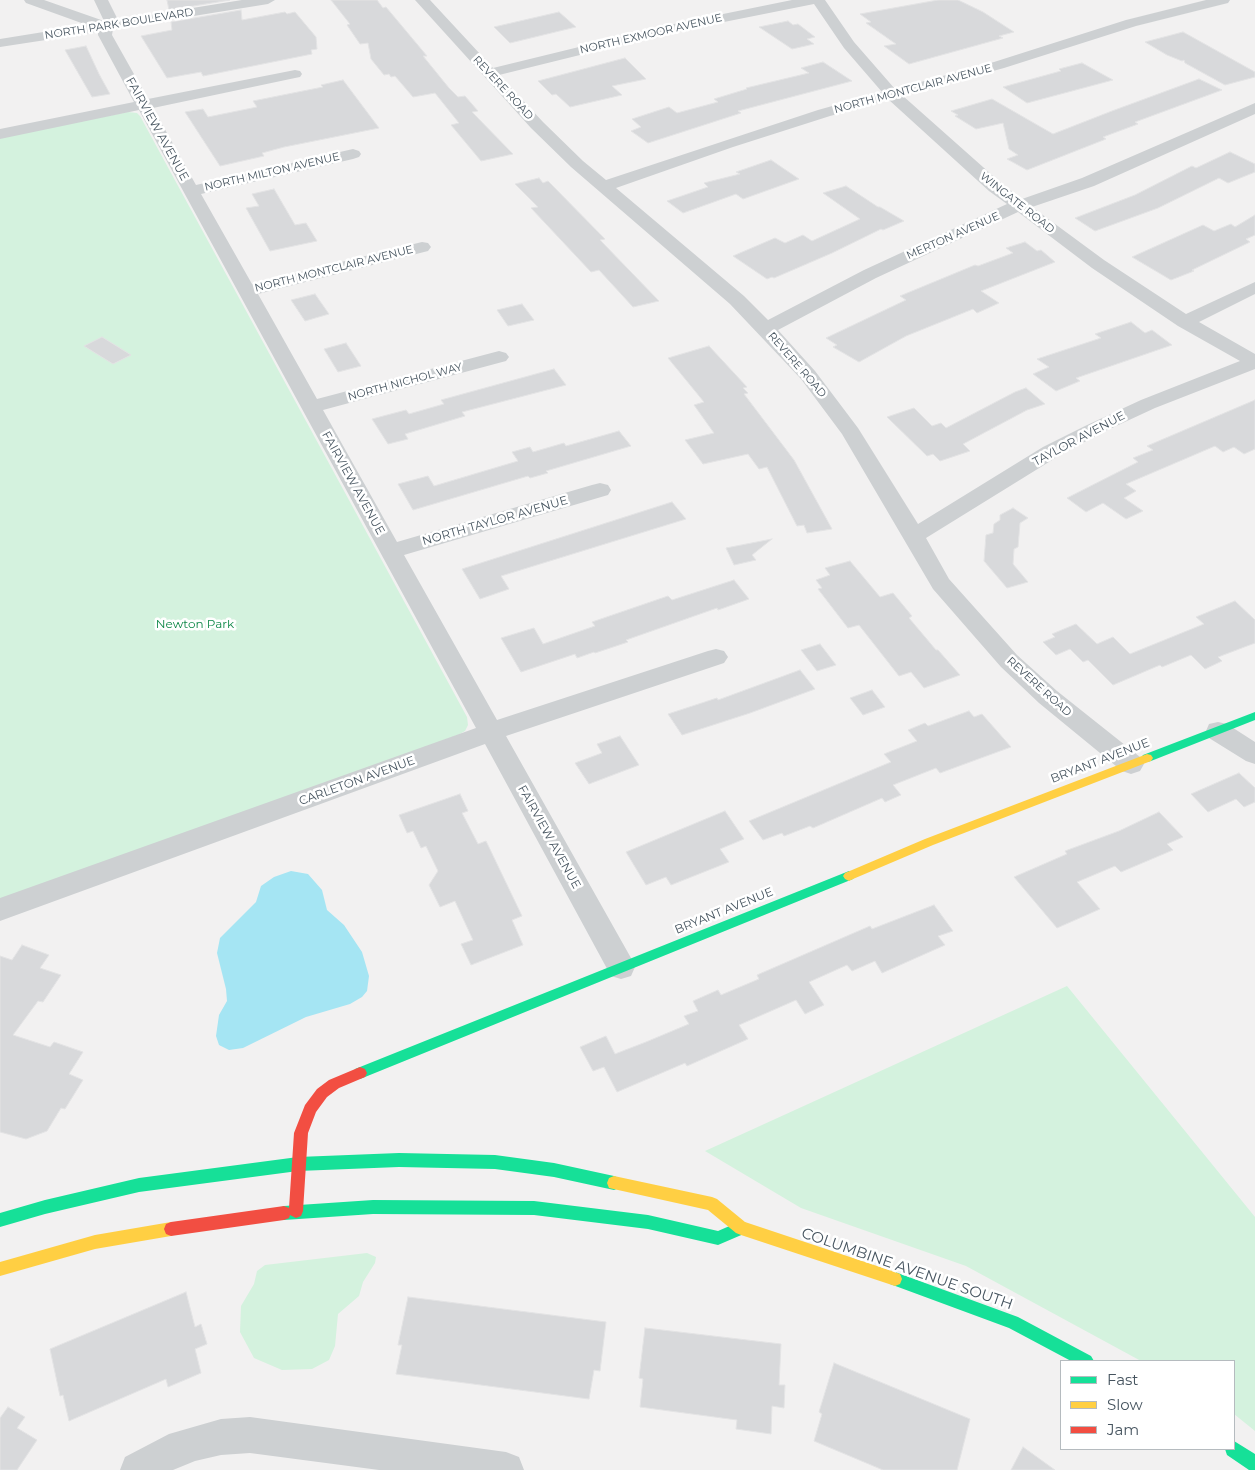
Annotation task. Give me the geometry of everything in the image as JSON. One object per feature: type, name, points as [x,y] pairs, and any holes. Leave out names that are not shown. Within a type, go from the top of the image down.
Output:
[{"type":"main road","name":"BRYANT AVENUE","points":[[296,1212],[301,1133],[310,1109],[322,1093],[334,1084],[884,862],[929,842],[1255,716]]},
{"type":"main road","name":"COLUMBINE AVENUE SOUTH","points":[[0,1220],[54,1204],[139,1185],[298,1164],[399,1160],[495,1162],[554,1170],[712,1204],[741,1228],[902,1281],[1013,1322],[1084,1360]]},
{"type":"main road","points":[[0,1269],[95,1242],[212,1222],[296,1212],[373,1207],[534,1208],[648,1222],[718,1238],[741,1228]]},
{"type":"main road","points":[[1234,1450],[1255,1464]]},
{"type":"street","points":[[31,0],[106,26]]},
{"type":"street","name":"FAIRVIEW AVENUE","points":[[101,0],[112,20],[106,26],[105,35],[620,967]]},
{"type":"street","name":"NORTH PARK BOULEVARD","points":[[0,43],[268,0]]},
{"type":"street","name":"REVERE ROAD","points":[[422,0],[537,125],[577,164],[730,294],[766,329],[808,375],[836,411],[914,536],[930,568],[941,584],[1009,661],[1048,698],[1131,764]]},
{"type":"street","name":"NORTH EXMOOR AVENUE","points":[[490,73],[669,28],[813,0]]},
{"type":"street","name":"WINGATE ROAD","points":[[818,0],[849,45],[890,94],[951,150],[1019,205],[1098,264],[1185,322],[1255,362]]},
{"type":"street","name":"NORTH MONTCLAIR AVENUE","points":[[605,186],[748,136],[890,94],[999,65],[1139,21],[1223,0]]},
{"type":"street","points":[[0,134],[295,74]]},
{"type":"street","name":"MERTON AVENUE","points":[[766,329],[870,274],[1019,205],[1054,195],[1088,182],[1255,108]]},
{"type":"street","name":"NORTH MILTON AVENUE","points":[[191,191],[353,154]]},
{"type":"street","name":"NORTH MONTCLAIR AVENUE","points":[[247,291],[422,247]]},
{"type":"street","points":[[1185,322],[1255,287]]},
{"type":"street","name":"NORTH NICHOL WAY","points":[[311,407],[499,357]]},
{"type":"street","name":"TAYLOR AVENUE","points":[[914,536],[1050,452],[1092,430],[1148,404],[1255,362]]},
{"type":"street","name":"NORTH TAYLOR AVENUE","points":[[391,551],[600,490]]},
{"type":"street","name":"CARLETON AVENUE","points":[[0,910],[69,887],[491,732],[716,657]]},
{"type":"street","points":[[1218,731],[1255,754]]},
{"type":"street","points":[[138,1470],[169,1452],[195,1443],[220,1437],[250,1435],[506,1470]]},
{"type":"green space","name":"Newton Park","points":[[128,112],[137,113],[140,116],[467,717],[468,725],[465,731],[458,735],[0,900],[0,137]]},
{"type":"green space","points":[[1067,986],[1255,1217],[1255,1431],[1235,1415],[1235,1360],[1139,1360],[966,1266],[801,1208],[705,1151]]},
{"type":"green space","points":[[367,1253],[376,1257],[375,1263],[363,1282],[359,1296],[338,1314],[335,1346],[329,1360],[312,1369],[282,1370],[254,1358],[240,1332],[241,1306],[254,1284],[257,1271],[265,1265]]},
{"type":"water","points":[[291,871],[308,874],[322,890],[327,910],[344,925],[362,952],[369,976],[367,991],[362,997],[350,1004],[306,1017],[243,1048],[229,1050],[219,1045],[216,1036],[219,1015],[227,1001],[217,953],[220,938],[256,902],[261,886],[274,877]]},
{"type":"building","points":[[167,0],[230,0],[169,10]]},
{"type":"building","points":[[331,0],[377,0],[383,8],[386,7],[427,56],[423,56],[449,88],[458,97],[465,96],[478,111],[472,112],[513,154],[481,161],[451,125],[459,123],[435,93],[413,97],[395,76],[384,75],[371,59],[368,43],[360,44],[347,25],[350,24]]},
{"type":"building","points":[[938,0],[958,0],[983,12],[1014,32],[999,36],[1003,38],[909,64],[884,46],[896,44],[866,23],[871,22],[860,14]]},
{"type":"building","points":[[241,10],[242,20],[295,12],[316,37],[317,49],[311,50],[312,54],[203,76],[201,72],[167,78],[141,36],[172,30],[171,22]]},
{"type":"building","points":[[559,12],[576,27],[510,43],[494,27]]},
{"type":"building","points":[[788,21],[793,25],[798,24],[815,37],[807,39],[814,44],[792,49],[759,27]]},
{"type":"building","points":[[1183,32],[1255,72],[1255,77],[1225,85],[1185,63],[1184,60],[1182,61],[1167,55],[1145,42]]},
{"type":"building","points":[[86,46],[110,94],[92,97],[65,50]]},
{"type":"building","points":[[625,58],[646,79],[612,86],[622,95],[570,107],[556,94],[552,95],[538,81]]},
{"type":"building","points":[[823,62],[852,81],[738,111],[741,113],[648,143],[631,131],[641,127],[632,119],[669,107],[677,113],[718,102],[714,99],[746,88],[809,73],[801,68]]},
{"type":"building","points":[[1082,63],[1113,80],[1027,103],[1003,87],[1061,71],[1059,69]]},
{"type":"building","points":[[1199,79],[1222,90],[1135,122],[1138,124],[1103,137],[1106,139],[1027,170],[1007,159],[1018,155],[1009,149],[1003,123],[976,129],[955,116],[958,115],[951,111],[992,99],[1053,134]]},
{"type":"building","points":[[343,80],[379,128],[284,147],[262,153],[264,156],[220,166],[185,112],[203,109],[208,117],[257,107],[253,101],[323,87],[321,85]]},
{"type":"building","points":[[1230,152],[1255,164],[1255,172],[1228,183],[1219,178],[1158,208],[1095,231],[1075,218],[1135,195],[1192,166],[1196,168]]},
{"type":"building","points":[[771,160],[799,179],[743,199],[736,194],[683,213],[667,201],[708,187],[704,183],[740,174],[736,172]]},
{"type":"building","points":[[539,178],[543,183],[548,181],[605,239],[600,240],[659,301],[633,307],[599,270],[591,272],[531,208],[538,207],[515,184]]},
{"type":"building","points":[[846,186],[904,221],[883,230],[881,229],[774,278],[767,279],[733,256],[775,238],[785,243],[803,235],[812,241],[860,219],[823,193]]},
{"type":"building","points":[[274,189],[295,225],[306,223],[317,241],[270,251],[246,208],[259,206],[252,194]]},
{"type":"building","points":[[1255,215],[1255,235],[1246,239],[1250,242],[1192,270],[1194,271],[1171,280],[1132,257],[1203,225],[1214,231],[1231,224],[1235,227]]},
{"type":"building","points":[[1025,242],[1037,251],[1041,250],[1055,262],[981,291],[999,303],[977,313],[973,309],[906,336],[859,362],[833,347],[837,345],[826,338],[906,300],[900,296],[975,265],[978,266],[1013,253],[1006,248]]},
{"type":"building","points":[[315,294],[329,314],[305,321],[291,300]]},
{"type":"building","points":[[522,304],[534,320],[508,326],[497,310]]},
{"type":"building","points":[[1131,322],[1145,333],[1152,330],[1172,345],[1076,378],[1080,381],[1056,391],[1033,374],[1049,367],[1037,359],[1101,338],[1095,334]]},
{"type":"building","points":[[102,337],[131,355],[113,364],[84,346]]},
{"type":"building","points":[[346,343],[361,366],[338,372],[324,349]]},
{"type":"building","points":[[709,346],[747,387],[743,388],[748,393],[744,394],[794,460],[832,529],[807,533],[804,525],[797,526],[767,467],[759,469],[748,454],[703,464],[685,440],[714,433],[694,405],[704,402],[668,358]]},
{"type":"building","points":[[554,369],[566,385],[462,412],[465,416],[405,434],[408,439],[388,444],[372,419],[406,410],[409,414],[444,404],[441,400]]},
{"type":"building","points":[[1026,388],[1045,404],[1027,410],[963,444],[970,451],[940,461],[933,454],[927,456],[887,417],[914,408],[932,426],[941,423],[946,428]]},
{"type":"building","points":[[1255,400],[1255,449],[1244,454],[1234,447],[1223,452],[1215,446],[1126,484],[1136,491],[1124,498],[1143,511],[1126,519],[1103,503],[1086,512],[1067,498],[1138,462],[1133,458],[1153,450],[1147,446]]},
{"type":"building","points":[[619,431],[631,446],[546,471],[548,473],[530,478],[528,476],[413,510],[398,484],[428,476],[434,486],[518,461],[512,452],[530,447],[533,452],[564,443],[566,446]]},
{"type":"building","points":[[672,502],[686,519],[501,576],[509,589],[480,599],[462,569]]},
{"type":"building","points":[[1013,508],[1028,518],[1020,523],[1018,547],[1014,549],[1013,564],[1028,582],[1007,588],[984,561],[986,535],[993,533],[994,524],[1000,520],[1000,515]]},
{"type":"building","points":[[772,539],[752,555],[756,560],[734,565],[726,548]]},
{"type":"building","points":[[850,561],[880,597],[893,593],[912,616],[909,618],[960,675],[924,688],[911,672],[899,676],[859,625],[848,628],[818,589],[822,588],[816,580],[830,575],[825,568]]},
{"type":"building","points":[[734,580],[749,599],[718,610],[717,608],[595,653],[577,658],[575,654],[521,672],[501,638],[534,628],[543,644],[595,626],[592,622],[668,596],[672,600]]},
{"type":"building","points":[[1235,601],[1255,620],[1255,643],[1218,657],[1222,661],[1205,669],[1191,655],[1162,667],[1160,665],[1113,685],[1088,660],[1083,662],[1070,649],[1056,655],[1043,642],[1055,637],[1052,634],[1076,624],[1097,644],[1113,637],[1130,654],[1204,624],[1196,617]]},
{"type":"building","points":[[820,644],[836,665],[817,671],[801,650]]},
{"type":"building","points":[[800,670],[815,689],[750,713],[682,735],[668,714],[717,698],[718,700]]},
{"type":"building","points":[[872,690],[885,707],[863,715],[850,698]]},
{"type":"building","points":[[969,711],[974,717],[982,714],[1011,747],[940,773],[936,768],[893,785],[901,795],[885,802],[882,798],[813,828],[810,826],[784,836],[782,833],[763,840],[749,821],[891,762],[884,754],[917,741],[908,730],[925,723],[928,726]]},
{"type":"building","points":[[620,736],[639,765],[589,784],[575,763],[602,753],[597,744]]},
{"type":"building","points":[[1239,773],[1255,788],[1255,802],[1244,807],[1236,799],[1208,812],[1191,794]]},
{"type":"building","points":[[460,794],[468,811],[462,813],[478,844],[486,841],[522,916],[512,920],[523,945],[471,965],[461,944],[473,940],[455,901],[440,907],[429,885],[438,871],[426,846],[421,848],[413,831],[407,833],[399,815]]},
{"type":"building","points":[[725,811],[744,839],[720,849],[729,862],[671,885],[666,877],[646,885],[626,852]]},
{"type":"building","points":[[1159,812],[1183,837],[1167,844],[1173,850],[1121,872],[1115,866],[1077,882],[1100,909],[1057,928],[1014,877],[1067,854],[1065,851],[1119,831]]},
{"type":"building","points":[[934,905],[953,931],[938,936],[945,945],[882,973],[875,961],[852,971],[847,965],[809,982],[824,1005],[805,1014],[796,1000],[739,1025],[748,1039],[687,1066],[685,1063],[617,1092],[604,1067],[593,1071],[580,1047],[606,1036],[615,1054],[646,1042],[689,1024],[684,1016],[698,1011],[693,1001],[718,990],[721,995],[759,979],[757,975],[870,926],[872,929]]},
{"type":"building","points":[[22,945],[49,955],[40,968],[61,975],[43,1002],[38,1001],[13,1035],[50,1047],[54,1042],[83,1052],[69,1074],[83,1080],[65,1109],[61,1108],[47,1131],[26,1139],[0,1132],[0,956],[12,960]]},
{"type":"building","points":[[186,1292],[195,1327],[201,1324],[207,1344],[195,1349],[201,1373],[168,1387],[166,1379],[69,1421],[63,1395],[60,1396],[50,1349]]},
{"type":"building","points":[[408,1297],[606,1322],[600,1371],[594,1370],[589,1399],[396,1374],[402,1345],[398,1345]]},
{"type":"building","points":[[645,1328],[781,1344],[779,1385],[785,1385],[784,1408],[772,1406],[771,1434],[736,1429],[737,1420],[640,1407],[643,1379],[639,1378]]},
{"type":"building","points":[[834,1363],[970,1419],[957,1470],[883,1470],[814,1441],[822,1414],[819,1412]]},
{"type":"building","points":[[8,1407],[25,1417],[17,1428],[37,1440],[17,1470],[0,1470],[0,1418]]},
{"type":"building","points":[[1023,1447],[1055,1470],[1011,1470]]},
{"type":"traffic: fast","points":[[1147,758],[1255,716]]},
{"type":"traffic: fast","points":[[360,1073],[849,876]]},
{"type":"traffic: fast","points":[[0,1220],[45,1207],[139,1185],[298,1164],[399,1160],[495,1162],[554,1170],[614,1183]]},
{"type":"traffic: fast","points":[[284,1213],[373,1207],[534,1208],[648,1222],[718,1238],[741,1228]]},
{"type":"traffic: fast","points":[[895,1279],[1013,1322],[1084,1360]]},
{"type":"traffic: fast","points":[[1234,1450],[1255,1464]]},
{"type":"traffic: slow","points":[[849,876],[929,842],[1147,758]]},
{"type":"traffic: slow","points":[[614,1183],[712,1204],[741,1228],[895,1279]]},
{"type":"traffic: slow","points":[[0,1269],[95,1242],[171,1229]]},
{"type":"traffic: jam","points":[[296,1211],[301,1133],[310,1109],[322,1093],[334,1084],[360,1073]]},
{"type":"traffic: jam","points":[[171,1229],[284,1213]]}]
